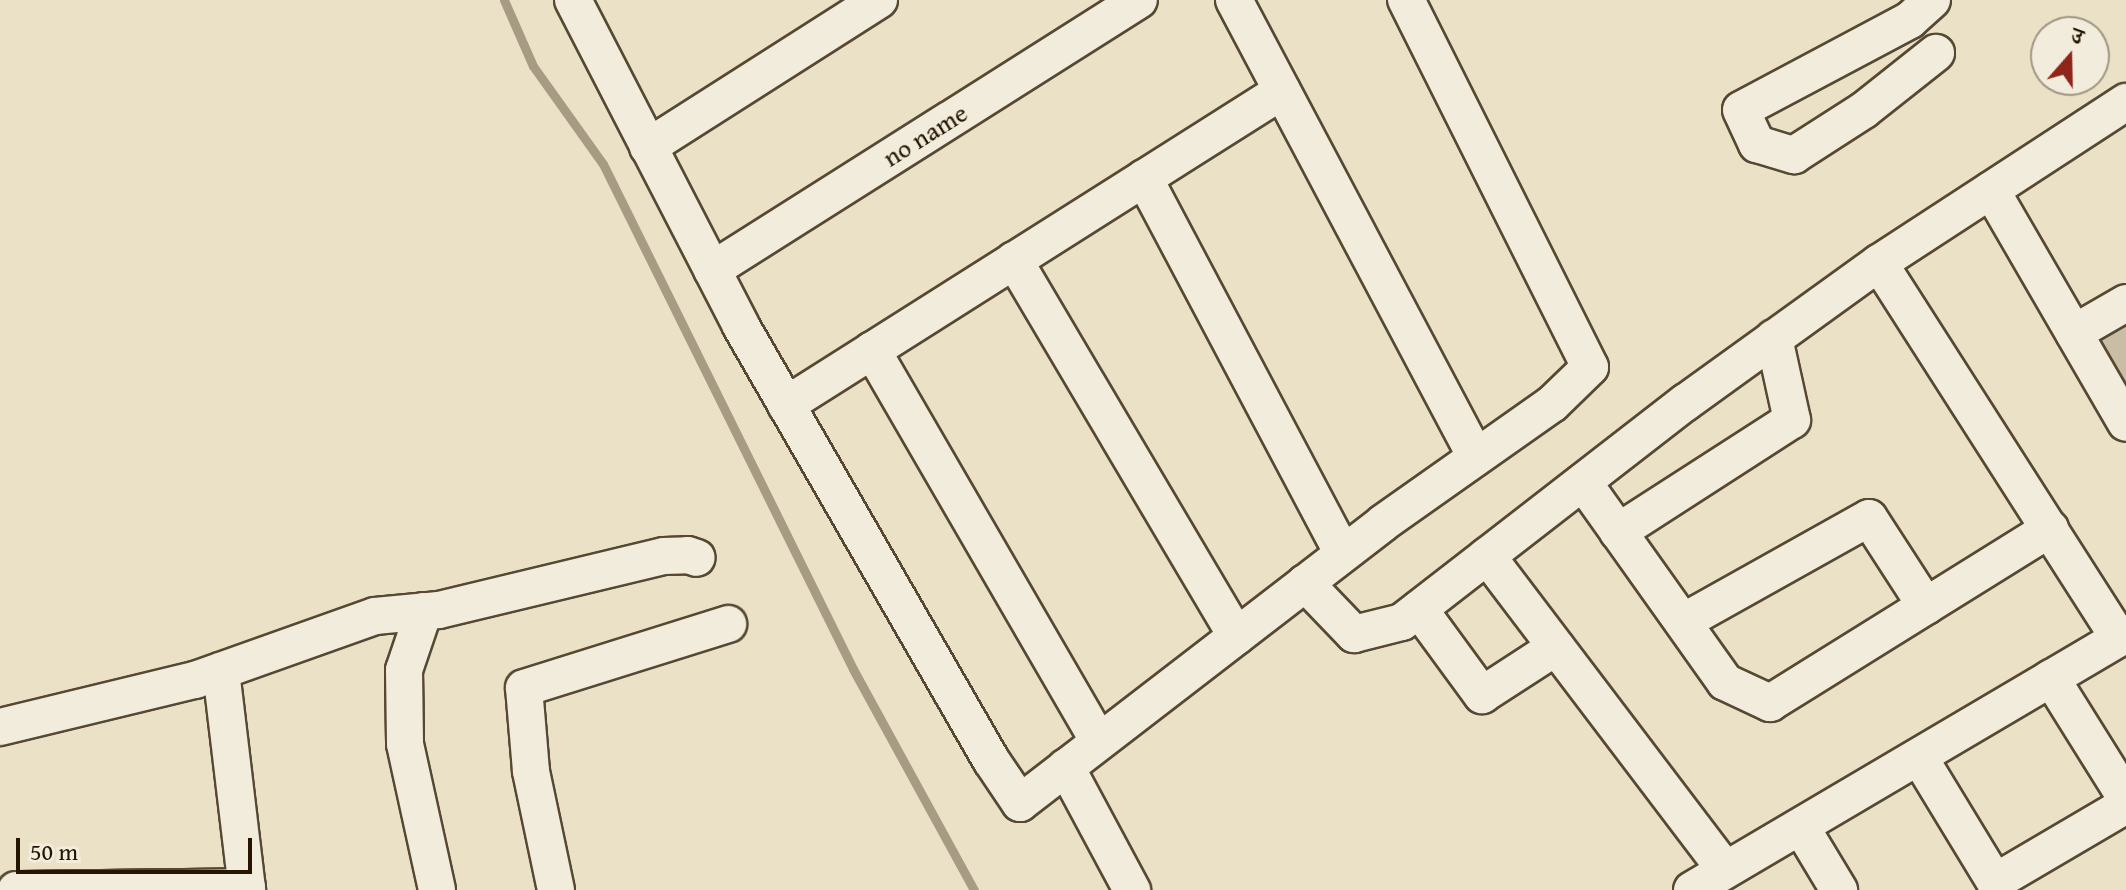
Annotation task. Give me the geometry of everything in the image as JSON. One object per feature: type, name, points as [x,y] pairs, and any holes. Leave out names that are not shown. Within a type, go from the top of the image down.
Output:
[{"type":"street","points":[[648,147],[879,0]]},
{"type":"street","name":"no name","points":[[712,270],[1139,0]]},
{"type":"street","points":[[1234,0],[1476,457]]},
{"type":"street","points":[[577,2],[648,147],[786,405],[1001,777],[1020,803],[1343,554],[1552,404],[1590,367],[1406,0]]},
{"type":"street","points":[[1932,0],[1910,20],[1741,110],[1757,144],[1794,155],[1864,110],[1936,53]]},
{"type":"street","points":[[786,405],[1282,91]]},
{"type":"street","points":[[1305,583],[1354,634],[1402,622],[1774,338],[1879,263],[2126,102]]},
{"type":"street","points":[[1144,178],[1343,554]]},
{"type":"street","points":[[1991,190],[2126,423]]},
{"type":"street","points":[[1014,260],[1236,636]]},
{"type":"street","points":[[1692,890],[2122,636],[1879,263]]},
{"type":"street","points":[[2074,333],[2126,303]]},
{"type":"street","points":[[1618,532],[1792,420],[1774,338]]},
{"type":"street","points":[[872,350],[1099,741]]},
{"type":"street","points":[[1583,482],[1725,682],[1770,703],[2050,529]]},
{"type":"street","points":[[1683,622],[1869,518],[1926,606]]},
{"type":"street","points":[[0,727],[221,671],[375,616],[424,611],[664,556],[688,555],[697,558]]},
{"type":"street","points":[[1487,556],[1725,870]]},
{"type":"street","points":[[1419,609],[1482,695],[1556,647]]},
{"type":"street","points":[[424,611],[404,670],[405,744],[437,890]]},
{"type":"street","points":[[556,890],[531,771],[524,688],[728,624]]},
{"type":"street","points":[[16,890],[247,889],[221,671]]},
{"type":"street","points":[[2051,678],[2126,798]]},
{"type":"street","points":[[1919,757],[1995,882],[2126,805]]},
{"type":"street","points":[[1066,767],[1132,890]]},
{"type":"street","points":[[1801,827],[1839,890]]},
{"type":"shaded area","points":[[2126,315],[2126,398],[2091,334]]},
{"type":"waterway","points":[[504,0],[533,66],[603,164],[853,669],[974,890]]}]
